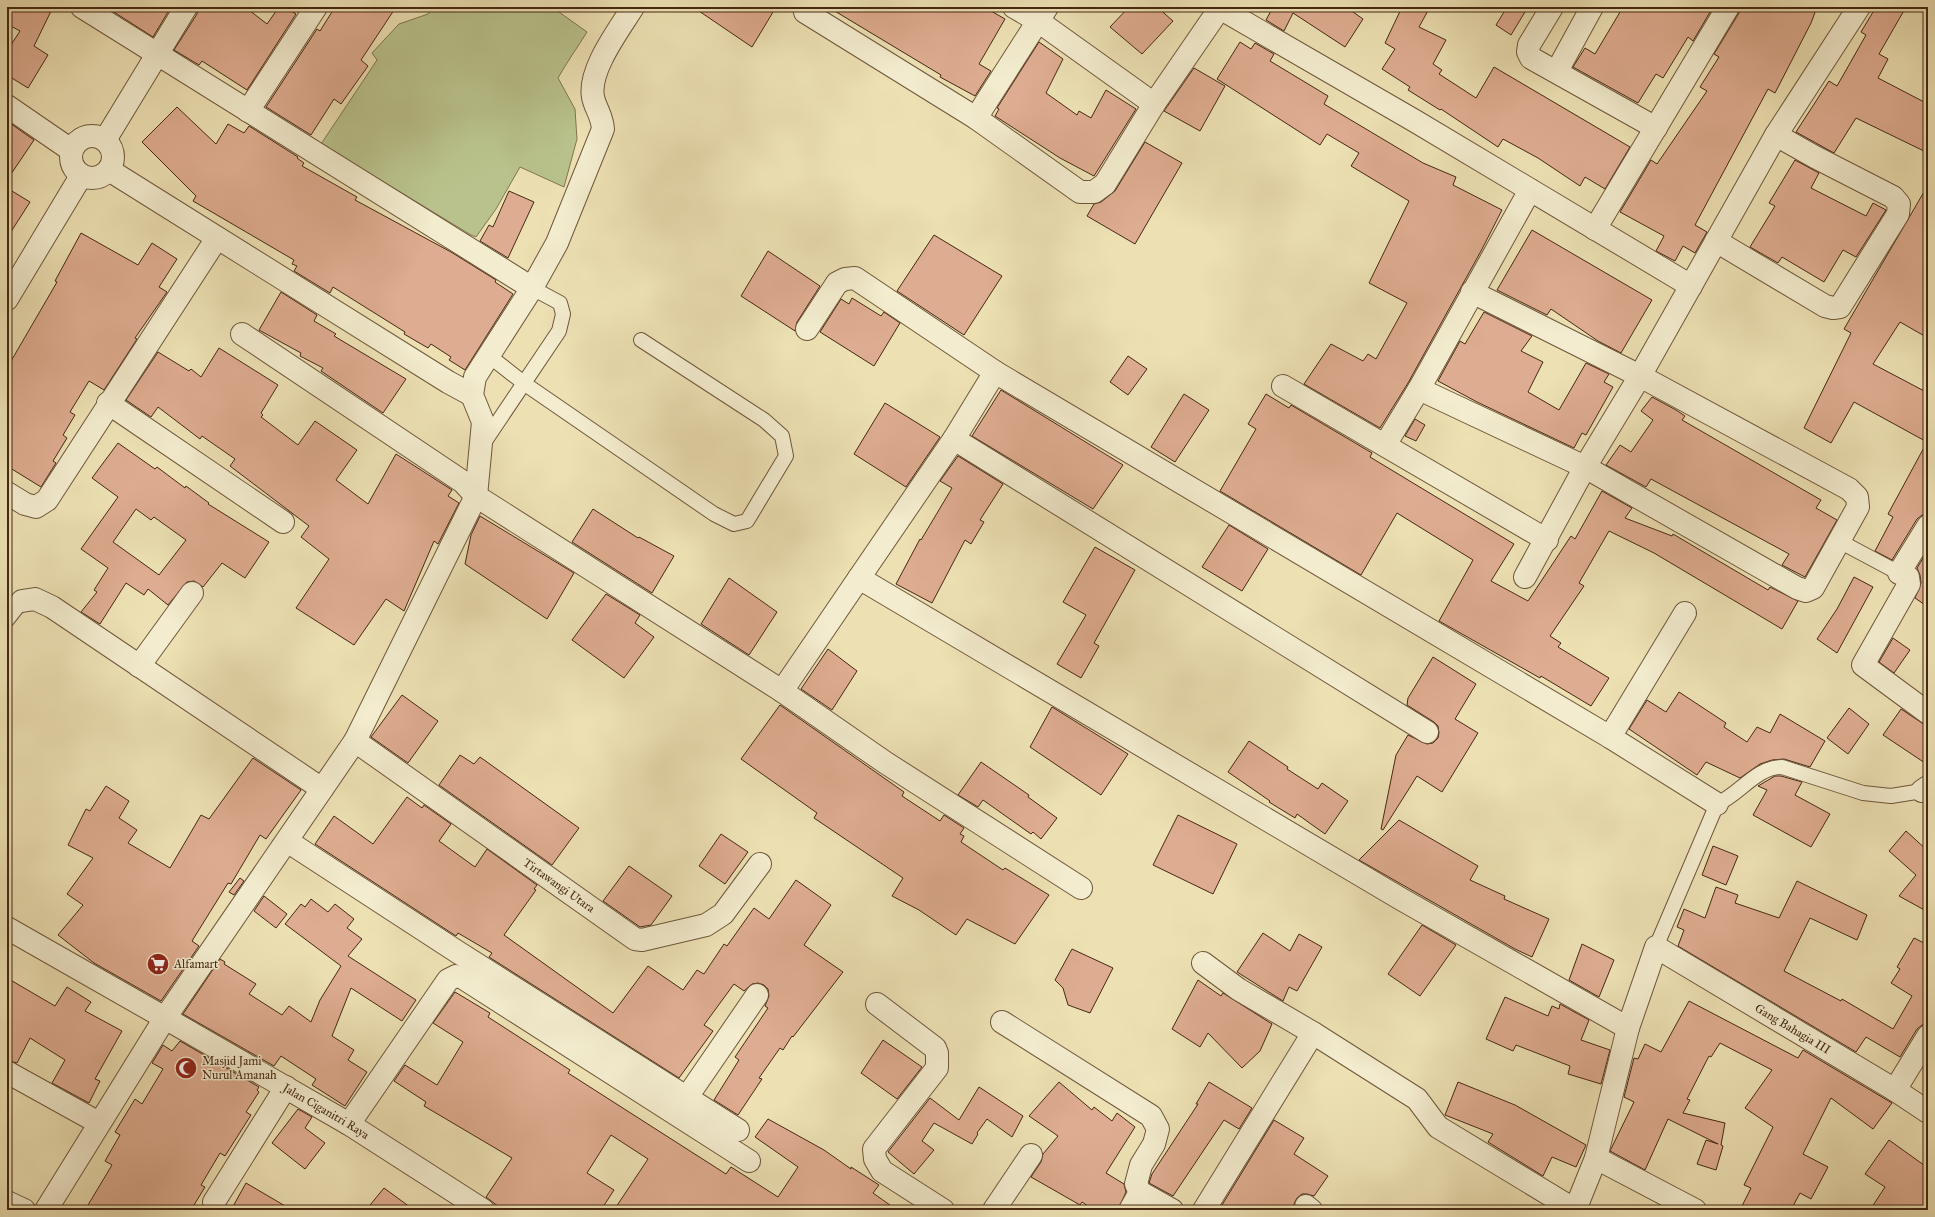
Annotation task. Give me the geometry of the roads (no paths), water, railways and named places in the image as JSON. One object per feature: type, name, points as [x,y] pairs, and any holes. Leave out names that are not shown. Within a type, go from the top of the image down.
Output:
[{"type":"street","points":[[82,7],[532,288]]},
{"type":"street","points":[[105,140],[186,7]]},
{"type":"street","points":[[248,111],[316,7]]},
{"type":"street","points":[[46,1210],[165,1018],[355,742],[476,496],[482,446],[483,422],[472,395],[475,377],[532,288],[557,242],[600,140],[603,129],[602,118],[593,97],[593,83],[598,66],[633,7]]},
{"type":"street","points":[[1014,7],[1043,14],[1154,104]]},
{"type":"street","points":[[1552,7],[1529,45],[1528,52],[1531,58],[1557,71],[1656,128]]},
{"type":"street","points":[[1557,71],[1592,7]]},
{"type":"street","points":[[1595,229],[1728,7]]},
{"type":"street","points":[[1525,577],[1547,540],[1585,467],[1640,376],[1776,135],[1859,7]]},
{"type":"street","points":[[805,12],[976,118],[1080,192],[1094,192],[1105,184],[1154,104],[1219,8],[1691,286]]},
{"type":"street","points":[[976,118],[1043,14]]},
{"type":"street","points":[[7,106],[71,150]]},
{"type":"street","points":[[1716,241],[1812,298],[1833,308],[1840,307],[1898,214],[1899,204],[1893,196],[1814,157],[1776,135]]},
{"type":"street","points":[[85,136],[95,136],[105,140],[112,148],[113,160],[109,170],[101,176],[91,179],[81,176],[74,169],[70,160],[71,150],[76,141],[85,136]]},
{"type":"street","points":[[109,170],[448,382],[472,395]]},
{"type":"street","points":[[7,299],[81,176]]},
{"type":"street","points":[[1385,445],[1419,389],[1530,190]]},
{"type":"street","points":[[7,493],[25,504],[36,507],[47,500],[108,403],[216,238]]},
{"type":"street","points":[[807,329],[838,282],[855,278],[995,372],[1610,737],[1717,804]]},
{"type":"street","points":[[1419,389],[1585,467],[1797,588],[1806,591],[1814,588],[1858,507],[1857,497],[1849,489],[1640,376],[1472,292]]},
{"type":"street","points":[[242,334],[463,482],[476,496],[782,692],[886,763],[1081,888]]},
{"type":"street","points":[[782,692],[954,439],[995,372]]},
{"type":"street","points":[[1283,386],[1547,540]]},
{"type":"street","points":[[108,403],[283,522]]},
{"type":"street","points":[[954,439],[1427,732]]},
{"type":"street","points":[[1928,526],[1899,573],[1908,577],[1909,584],[1863,665],[1928,713]]},
{"type":"street","points":[[859,578],[1401,899],[1628,1028]]},
{"type":"street","points":[[140,666],[192,593]]},
{"type":"street","points":[[22,601],[35,599],[52,607],[322,789]]},
{"type":"street","points":[[1610,737],[1685,613]]},
{"type":"street","name":"Tirtawangi Utara","points":[[355,742],[635,939],[642,940],[706,925],[723,914],[760,864]]},
{"type":"street","points":[[287,841],[456,951],[738,1130]]},
{"type":"street","name":"Jalan Ciganitri Raya","points":[[7,928],[349,1124],[483,1210]]},
{"type":"street","points":[[1203,964],[1238,989],[1313,1033],[1417,1099],[1438,1127],[1575,1210],[1596,1158],[1628,1028],[1656,947]]},
{"type":"street","name":"Gang Bahagia III","points":[[1656,947],[1895,1090],[1928,1112]]},
{"type":"street","points":[[349,1124],[448,980],[456,976],[463,978],[749,1161]]},
{"type":"street","points":[[687,1098],[757,995]]},
{"type":"street","points":[[877,1004],[935,1048],[938,1060],[937,1068],[874,1149],[875,1159],[882,1171],[943,1210]]},
{"type":"street","points":[[1002,1022],[1151,1116],[1158,1129],[1154,1144],[1141,1165],[1137,1176],[1135,1201],[1172,1210]]},
{"type":"street","points":[[1204,1210],[1313,1033]]},
{"type":"street","points":[[1895,1090],[1928,1036]]},
{"type":"street","points":[[7,1072],[99,1123]]},
{"type":"street","points":[[214,1202],[286,1087]]},
{"type":"street","points":[[994,1210],[1031,1156]]},
{"type":"street","points":[[1596,1158],[1696,1210]]},
{"type":"street","points":[[7,1202],[24,1210]]},
{"type":"lane","points":[[482,446],[525,384],[559,331],[563,314],[560,303],[532,288]]},
{"type":"lane","points":[[488,355],[525,384],[714,514],[734,524],[747,521],[786,456],[782,436],[764,420],[642,340]]},
{"type":"lane","points":[[1839,541],[1899,573]]},
{"type":"lane","points":[[7,620],[22,601]]},
{"type":"lane","points":[[1656,947],[1717,804],[1727,800],[1764,770],[1772,767],[1782,767],[1863,793],[1891,796],[1925,789]]},
{"type":"place","name":"Alfamart","points":[[158,964]]},
{"type":"place","name":"Masjid Jami Nurul Amanah","points":[[186,1068]]}]
